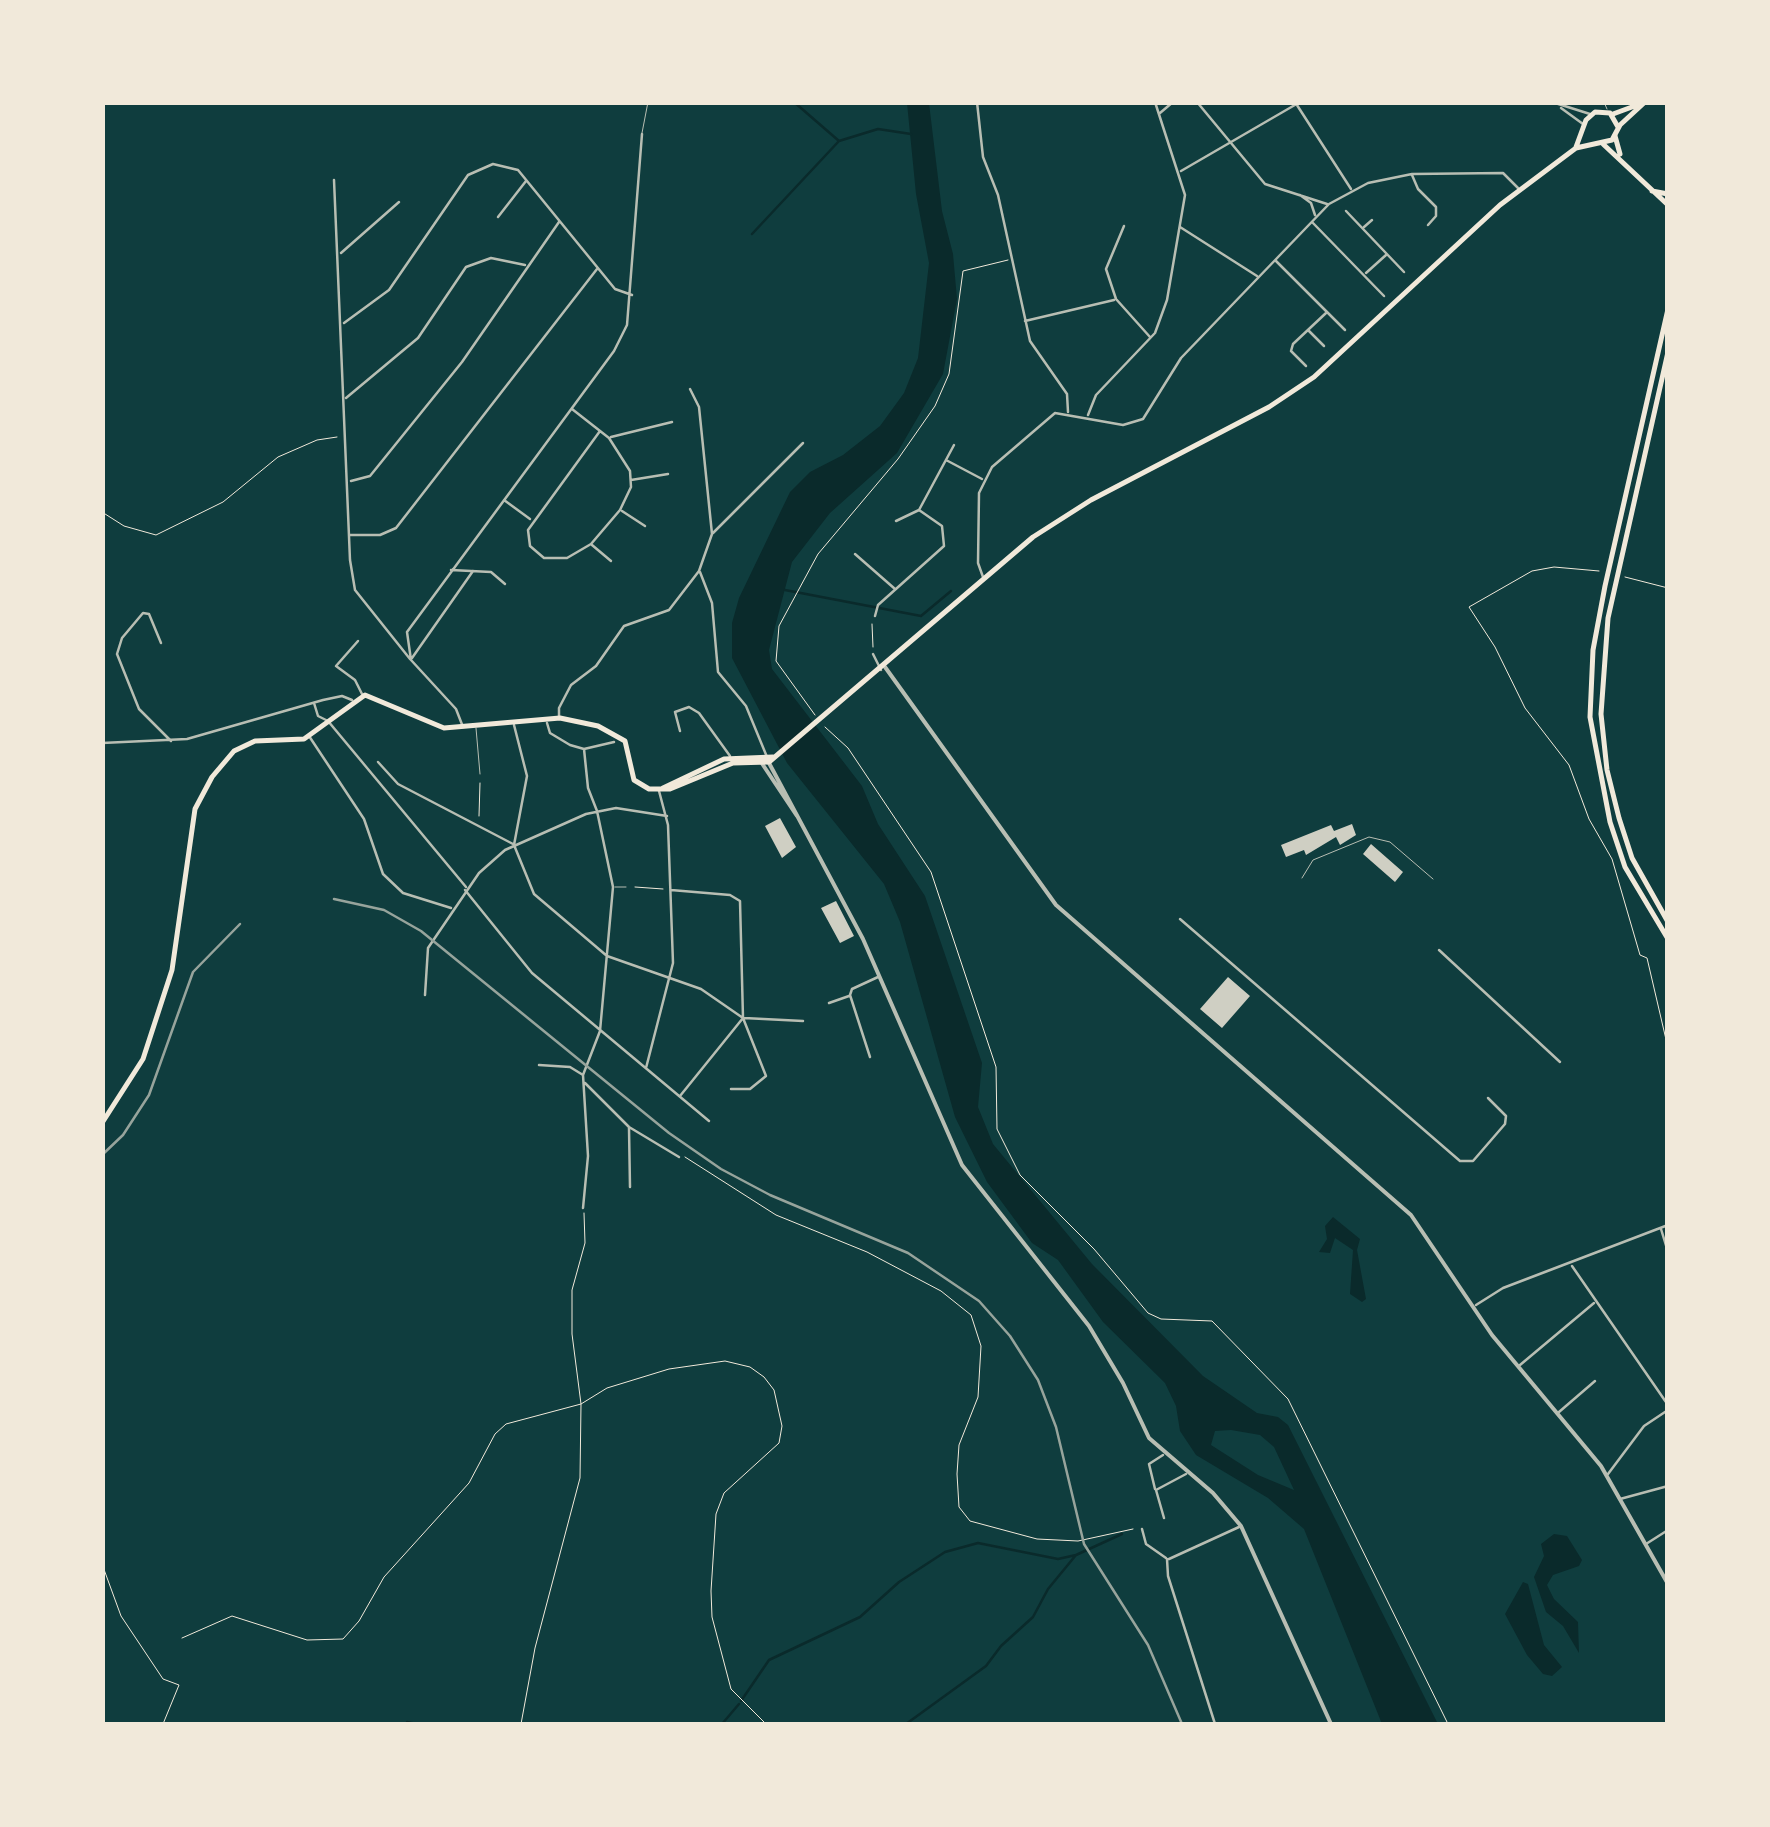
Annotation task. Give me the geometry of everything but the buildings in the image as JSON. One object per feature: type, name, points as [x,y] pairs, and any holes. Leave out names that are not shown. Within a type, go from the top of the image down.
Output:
[{"type":"main road","points":[[1576,148],[1593,113],[1609,113],[1644,102]]},
{"type":"main road","points":[[1603,144],[1644,102]]},
{"type":"main road","points":[[1609,113],[1621,157]]},
{"type":"main road","points":[[1585,129],[1594,142]]},
{"type":"main road","points":[[732,760],[767,760],[1070,512],[1257,413],[1314,378],[1519,189],[1576,148],[1594,142],[1603,144],[1621,157],[1645,188],[1668,206]]},
{"type":"main road","points":[[1645,188],[1668,194]]},
{"type":"main road","points":[[1668,309],[1605,586],[1591,684],[1598,774],[1625,866],[1668,939]]},
{"type":"main road","points":[[1668,352],[1614,588],[1602,661],[1601,714],[1607,770],[1632,858],[1668,922]]},
{"type":"main road","points":[[102,1124],[143,1059],[172,970],[188,832],[206,787],[223,762],[243,745],[309,736],[362,695],[432,724],[476,728],[560,718],[617,733],[629,748],[634,780],[660,789],[732,760],[767,760]]},
{"type":"street","points":[[976,102],[983,156],[1034,352],[1067,394],[1068,412]]},
{"type":"street","points":[[1088,416],[1096,395],[1151,338],[1167,300],[1185,195],[1181,171],[1155,102]]},
{"type":"street","points":[[1159,114],[1174,102]]},
{"type":"street","points":[[1197,102],[1264,184],[1329,204]]},
{"type":"street","points":[[1552,102],[1593,113]]},
{"type":"street","points":[[1552,102],[1585,129]]},
{"type":"street","points":[[1181,171],[1297,103],[1352,190]]},
{"type":"street","points":[[411,660],[407,632],[614,352],[630,314],[642,134]]},
{"type":"street","points":[[343,324],[389,290],[468,175],[485,165],[502,164],[527,180],[614,288],[632,295]]},
{"type":"street","points":[[984,579],[978,564],[983,480],[1042,420],[1068,412],[1123,425],[1143,418],[1182,358],[1329,204],[1352,190],[1412,174],[1503,173],[1519,189]]},
{"type":"street","points":[[1412,174],[1418,189],[1436,206],[1436,216],[1428,225]]},
{"type":"street","points":[[334,180],[355,590],[375,624],[456,709],[464,728]]},
{"type":"street","points":[[498,217],[527,180]]},
{"type":"street","points":[[1299,194],[1311,203],[1316,216]]},
{"type":"street","points":[[340,254],[399,202]]},
{"type":"street","points":[[1346,210],[1404,272]]},
{"type":"street","points":[[1363,228],[1372,220]]},
{"type":"street","points":[[349,480],[370,476],[462,362],[560,221]]},
{"type":"street","points":[[1311,221],[1384,296]]},
{"type":"street","points":[[1124,226],[1106,262],[1116,300],[1151,338]]},
{"type":"street","points":[[1180,226],[1259,277]]},
{"type":"street","points":[[1364,275],[1387,254]]},
{"type":"street","points":[[345,398],[418,338],[466,266],[490,258],[526,265]]},
{"type":"street","points":[[1275,260],[1345,330]]},
{"type":"street","points":[[350,536],[380,536],[396,528],[598,268]]},
{"type":"street","points":[[1025,321],[1116,300]]},
{"type":"street","points":[[1306,366],[1291,351],[1327,312]]},
{"type":"street","points":[[1308,330],[1324,346]]},
{"type":"street","points":[[690,389],[698,407],[712,534]]},
{"type":"street","points":[[571,408],[609,438],[631,480],[620,510],[591,544],[567,558],[550,559],[530,546],[528,530],[600,431]]},
{"type":"street","points":[[609,438],[672,422]]},
{"type":"street","points":[[560,718],[559,708],[571,685],[596,666],[624,626],[668,610],[699,571],[712,534],[804,442]]},
{"type":"street","points":[[896,522],[920,510],[954,445]]},
{"type":"street","points":[[946,460],[983,480]]},
{"type":"street","points":[[631,480],[668,474]]},
{"type":"street","points":[[503,499],[532,520]]},
{"type":"street","points":[[620,510],[645,526]]},
{"type":"street","points":[[874,616],[877,607],[944,546],[942,526],[920,510]]},
{"type":"street","points":[[591,544],[611,561]]},
{"type":"street","points":[[856,554],[896,590]]},
{"type":"street","points":[[450,570],[491,572],[505,584]]},
{"type":"street","points":[[699,571],[712,603],[718,672],[754,718],[767,760],[880,976],[962,1165],[980,1192],[1062,1287],[1124,1382],[1146,1434],[1164,1455],[1213,1493],[1240,1526],[1331,1724]]},
{"type":"street","points":[[411,660],[473,572]]},
{"type":"street","points":[[162,643],[149,614],[143,613],[122,638],[117,654],[140,708],[171,740]]},
{"type":"street","points":[[358,641],[336,666],[355,680],[362,695]]},
{"type":"street","points":[[873,654],[1056,905],[1411,1215],[1472,1308],[1608,1475],[1668,1584]]},
{"type":"street","points":[[102,743],[171,740],[314,702],[342,696],[352,700]]},
{"type":"street","points":[[314,702],[318,716],[328,721],[532,973],[708,1121]]},
{"type":"street","points":[[680,731],[676,712],[688,708],[698,713],[732,760]]},
{"type":"street","points":[[547,721],[557,739],[584,748],[614,742]]},
{"type":"street","points":[[514,725],[526,776],[514,845],[534,894],[607,956],[701,989],[749,1022],[802,1021]]},
{"type":"street","points":[[309,736],[364,819],[383,874],[404,893],[452,909]]},
{"type":"street","points":[[582,1208],[588,1156],[583,1075],[600,1031],[613,887],[597,811],[588,788],[584,748]]},
{"type":"street","points":[[767,760],[800,820]]},
{"type":"street","points":[[378,762],[398,784],[514,845]]},
{"type":"street","points":[[646,1068],[671,977],[671,890],[666,816],[660,789]]},
{"type":"street","points":[[425,995],[428,948],[466,889],[485,867],[514,845],[597,811],[616,808],[666,816]]},
{"type":"street","points":[[671,890],[730,895],[740,901],[743,1018],[766,1076],[750,1089],[731,1089]]},
{"type":"street","points":[[1180,919],[1464,1163],[1473,1161],[1505,1124],[1506,1116],[1488,1098]]},
{"type":"street","points":[[1439,950],[1560,1062]]},
{"type":"street","points":[[870,1057],[850,996],[852,989],[880,976]]},
{"type":"street","points":[[829,1003],[850,996]]},
{"type":"street","points":[[680,1096],[743,1018]]},
{"type":"street","points":[[538,1065],[570,1067],[583,1075]]},
{"type":"street","points":[[584,1082],[629,1127],[680,1157]]},
{"type":"street","points":[[629,1127],[630,1187]]},
{"type":"street","points":[[1472,1308],[1503,1288],[1668,1225]]},
{"type":"street","points":[[1660,1228],[1668,1252]]},
{"type":"street","points":[[1570,1264],[1668,1408],[1644,1426],[1608,1475]]},
{"type":"street","points":[[1519,1366],[1596,1301]]},
{"type":"street","points":[[1558,1413],[1595,1381]]},
{"type":"street","points":[[1164,1455],[1148,1464],[1164,1518]]},
{"type":"street","points":[[1156,1490],[1186,1474]]},
{"type":"street","points":[[1618,1499],[1668,1486]]},
{"type":"street","points":[[1168,1560],[1240,1526]]},
{"type":"street","points":[[1142,1529],[1146,1544],[1168,1560]]},
{"type":"street","points":[[1644,1544],[1668,1530]]},
{"type":"street","points":[[1168,1560],[1168,1576],[1214,1724]]},
{"type":"lane","points":[[642,134],[648,102]]},
{"type":"lane","points":[[1593,113],[1598,102]]},
{"type":"lane","points":[[1604,102],[1609,113]]},
{"type":"lane","points":[[476,728],[480,774]]},
{"type":"lane","points":[[1302,878],[1314,860],[1369,836],[1390,842],[1433,879]]},
{"type":"lane","points":[[613,887],[626,886]]},
{"type":"path","points":[[814,713],[775,657],[780,626],[825,544],[898,459],[936,406],[949,374],[963,271],[1012,259]]},
{"type":"path","points":[[102,512],[124,526],[156,535],[224,502],[278,457],[333,435],[345,439]]},
{"type":"path","points":[[1668,588],[1584,568],[1554,567],[1532,571],[1469,607],[1495,646],[1525,708],[1569,765],[1589,819],[1612,859],[1640,954],[1647,958],[1668,1048]]},
{"type":"path","points":[[873,654],[874,616]]},
{"type":"path","points":[[830,731],[848,748],[931,872],[996,1067],[997,1129],[1020,1175],[1094,1249],[1148,1313],[1162,1318],[1212,1321],[1288,1399],[1448,1724]]},
{"type":"path","points":[[478,825],[480,774]]},
{"type":"path","points":[[626,886],[664,889]]},
{"type":"path","points":[[680,1157],[689,1156],[776,1215],[867,1252],[961,1304],[979,1330],[981,1346],[976,1409],[959,1445],[957,1474],[960,1507],[970,1521],[1037,1539],[1078,1541],[1142,1529]]},
{"type":"path","points":[[520,1724],[535,1648],[580,1478],[581,1404],[572,1304],[584,1243],[582,1208]]},
{"type":"path","points":[[182,1638],[232,1616],[308,1640],[343,1639],[359,1621],[384,1577],[470,1482],[495,1434],[517,1419],[581,1404],[607,1388],[700,1361],[750,1366],[774,1390],[782,1426],[779,1443],[724,1493],[716,1514],[712,1617],[731,1689],[766,1724]]},
{"type":"path","points":[[102,1564],[121,1616],[159,1674],[179,1685],[163,1724]]},
{"type":"water","points":[[907,103],[929,103],[957,299],[943,374],[897,453],[830,513],[792,562],[769,650],[772,669],[862,786],[878,824],[925,896],[982,1063],[978,1107],[993,1144],[1092,1264],[1203,1376],[1257,1413],[1278,1417],[1288,1425],[1438,1724],[1382,1724],[1304,1529],[1268,1498],[1196,1455],[1180,1431],[1176,1406],[1165,1383],[1103,1322],[1058,1260],[1032,1243],[987,1182],[955,1117],[900,922],[884,884],[787,763],[732,658],[732,623],[739,598],[790,492],[810,472],[843,455],[880,426],[904,393],[918,358],[929,263],[916,194]],"holes":[[[1215,1431],[1260,1435],[1274,1447],[1294,1490],[1258,1475],[1211,1445]]]},
{"type":"water","points":[[1333,1217],[1360,1239],[1357,1250],[1366,1299],[1362,1302],[1350,1294],[1353,1250],[1335,1238],[1330,1253],[1319,1252],[1327,1239],[1325,1226]]},
{"type":"water","points":[[1554,1534],[1567,1536],[1582,1560],[1579,1566],[1553,1575],[1547,1585],[1554,1599],[1578,1622],[1579,1653],[1563,1626],[1546,1612],[1534,1577],[1544,1556],[1541,1544]]},
{"type":"water","points":[[1523,1582],[1528,1584],[1544,1645],[1562,1667],[1552,1676],[1543,1674],[1527,1655],[1505,1614]]},
{"type":"waterway","points":[[794,102],[839,141],[878,129],[911,134]]},
{"type":"waterway","points":[[752,234],[839,141]]},
{"type":"waterway","points":[[785,590],[921,616],[951,591]]},
{"type":"waterway","points":[[906,1724],[986,1666],[1001,1646],[1033,1617],[1048,1589],[1076,1555],[1122,1534]]},
{"type":"waterway","points":[[741,1701],[769,1660],[860,1617],[899,1582],[945,1552],[978,1543],[1058,1559],[1076,1555]]},
{"type":"waterway","points":[[722,1724],[739,1704]]},
{"type":"waterway","points":[[407,1722],[416,1724]]},
{"type":"railway","points":[[334,899],[384,910],[421,931],[669,1133],[721,1169],[770,1195],[908,1253],[979,1301],[1010,1336],[1038,1380],[1056,1427],[1084,1544],[1148,1645],[1182,1724]]},
{"type":"railway","points":[[102,1155],[123,1135],[149,1095],[193,972],[240,924]]}]
